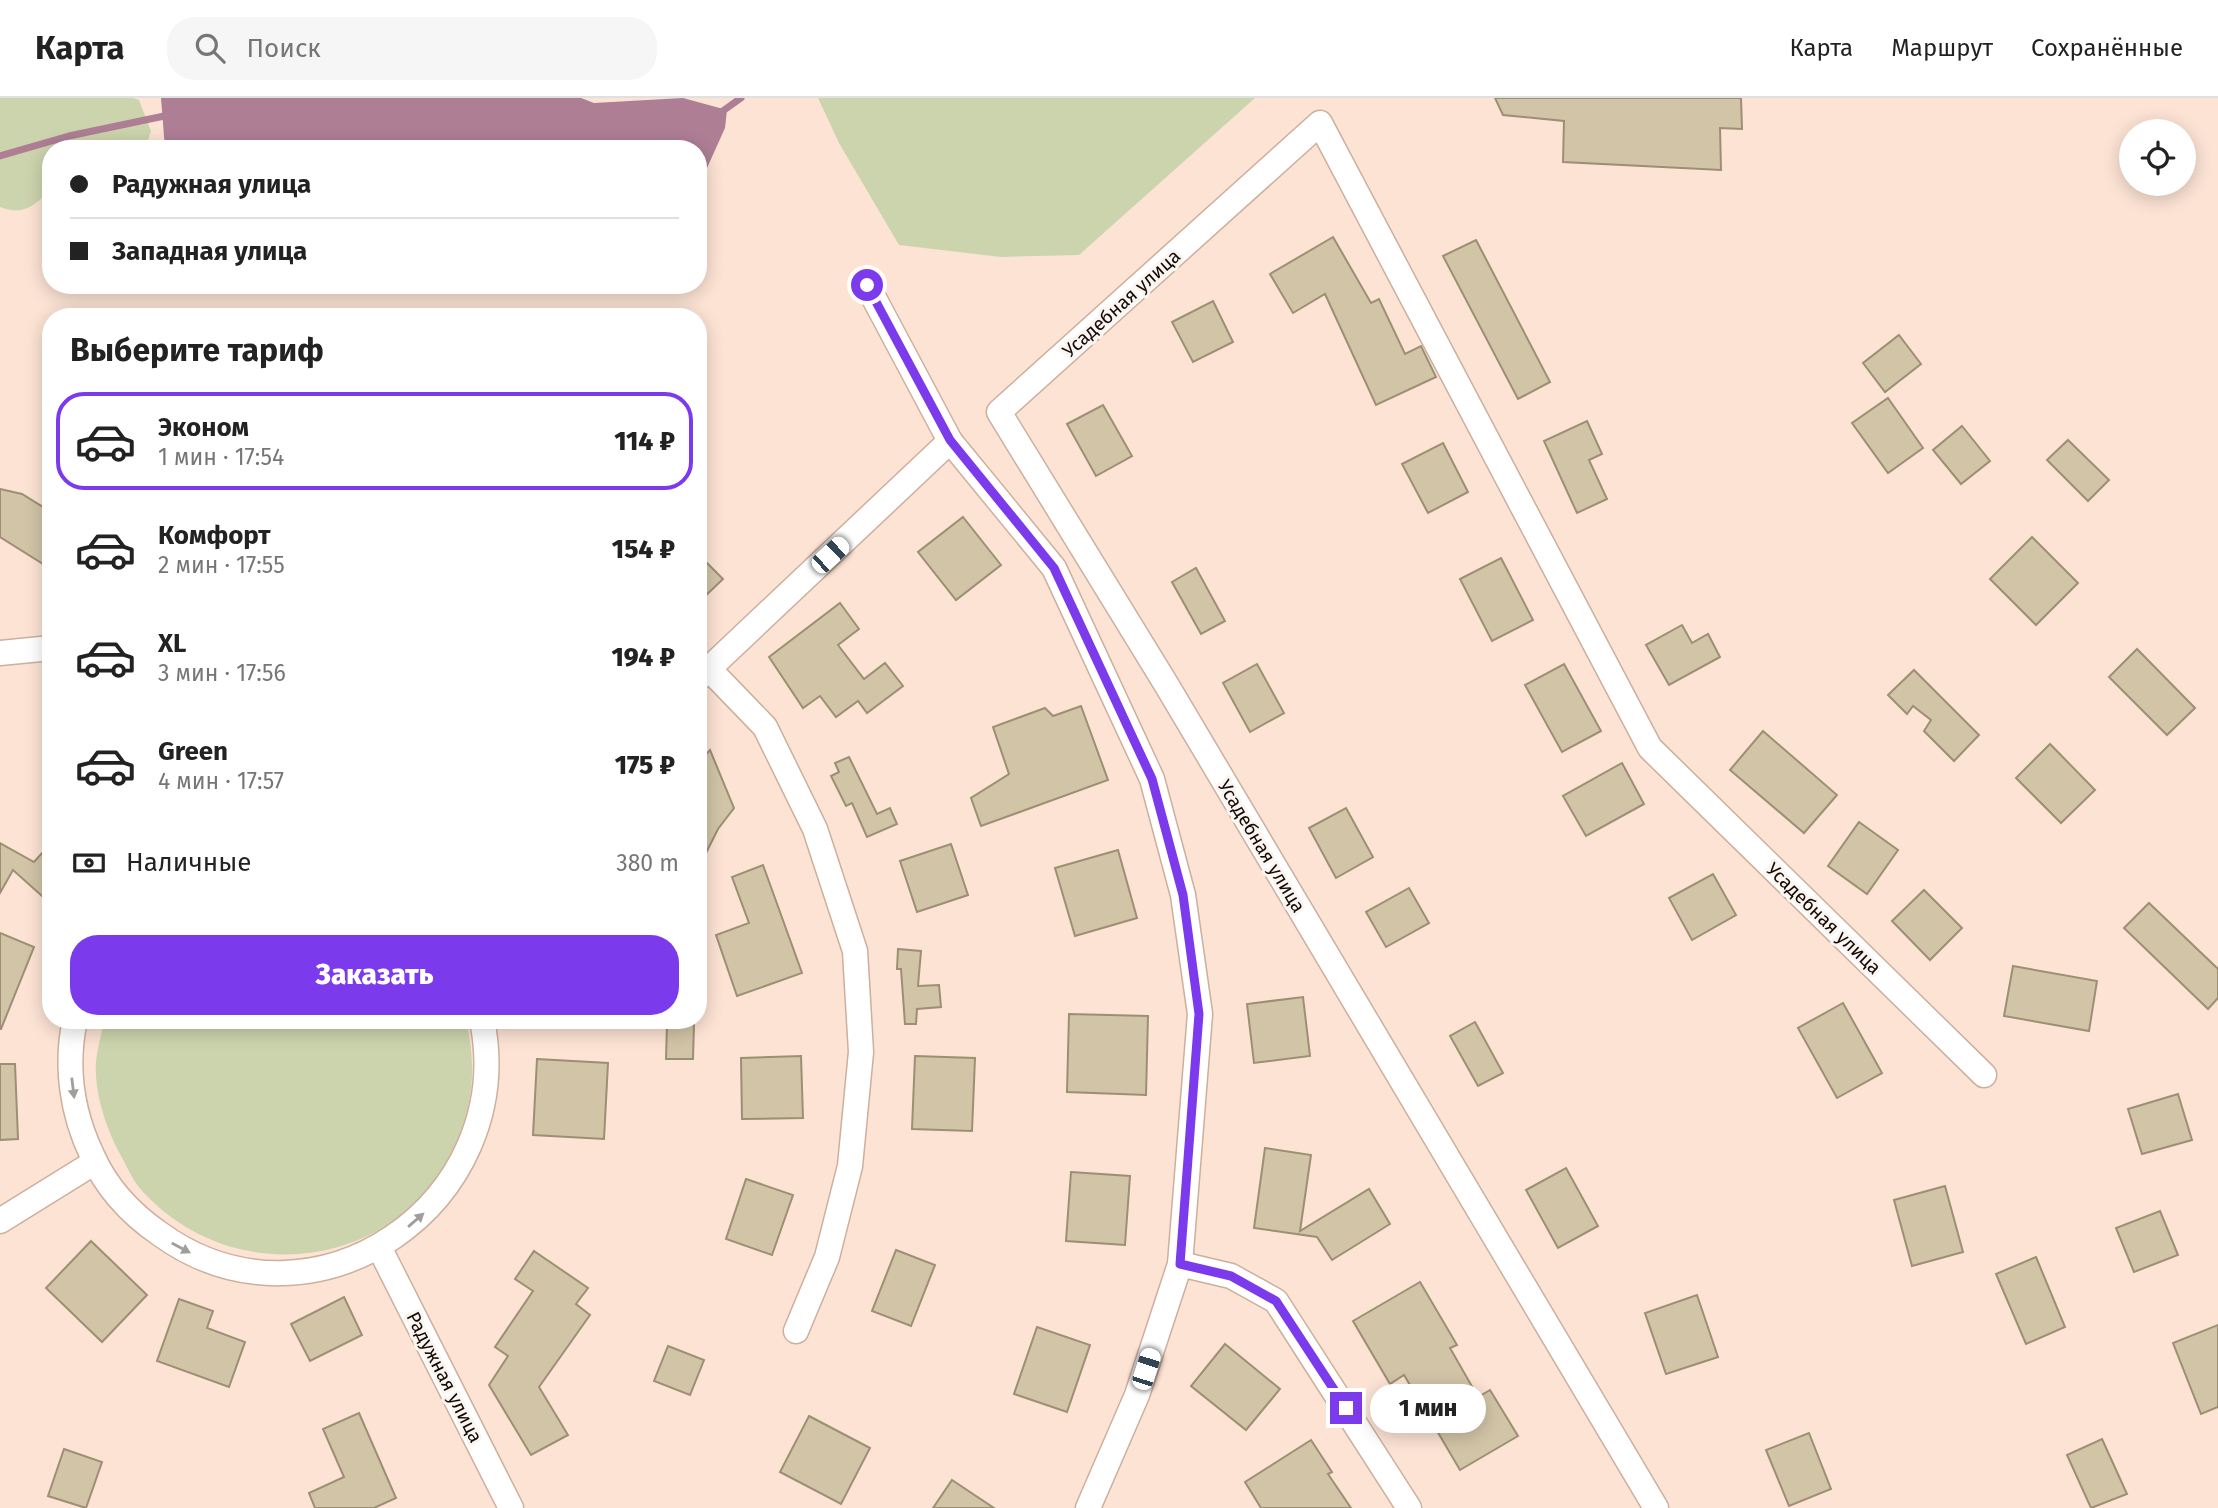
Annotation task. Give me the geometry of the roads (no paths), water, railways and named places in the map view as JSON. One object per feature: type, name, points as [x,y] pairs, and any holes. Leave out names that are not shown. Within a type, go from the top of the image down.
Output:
[{"type":"street","name":"Усадебная улица","points":[[1656,1508],[1173,696],[999,412],[1320,123],[1650,748],[1984,1075]]},
{"type":"street","points":[[867,285],[950,440],[1054,568],[1152,779],[1183,895],[1199,1014],[1180,1264],[1137,1395],[1088,1508]]},
{"type":"street","points":[[707,671],[950,440]]},
{"type":"street","points":[[0,653],[42,649]]},
{"type":"street","points":[[707,677],[765,727],[815,829],[855,951],[861,1052],[850,1166],[827,1257],[796,1331]]},
{"type":"street","points":[[74,1029],[71,1085],[80,1125],[95,1162],[110,1186],[147,1225],[170,1241],[220,1264],[246,1270],[301,1271],[328,1267],[379,1247],[428,1209],[452,1181],[475,1136],[486,1087],[487,1061],[483,1029]]},
{"type":"street","points":[[0,1221],[95,1162]]},
{"type":"street","name":"Радужная улица","points":[[379,1247],[511,1508]]},
{"type":"street","points":[[1180,1264],[1231,1276],[1276,1301],[1409,1508]]},
{"type":"waterway","points":[[720,113],[741,98]]},
{"type":"waterway","points":[[55,140],[169,115]]},
{"type":"waterway","points":[[0,156],[42,144]]}]
